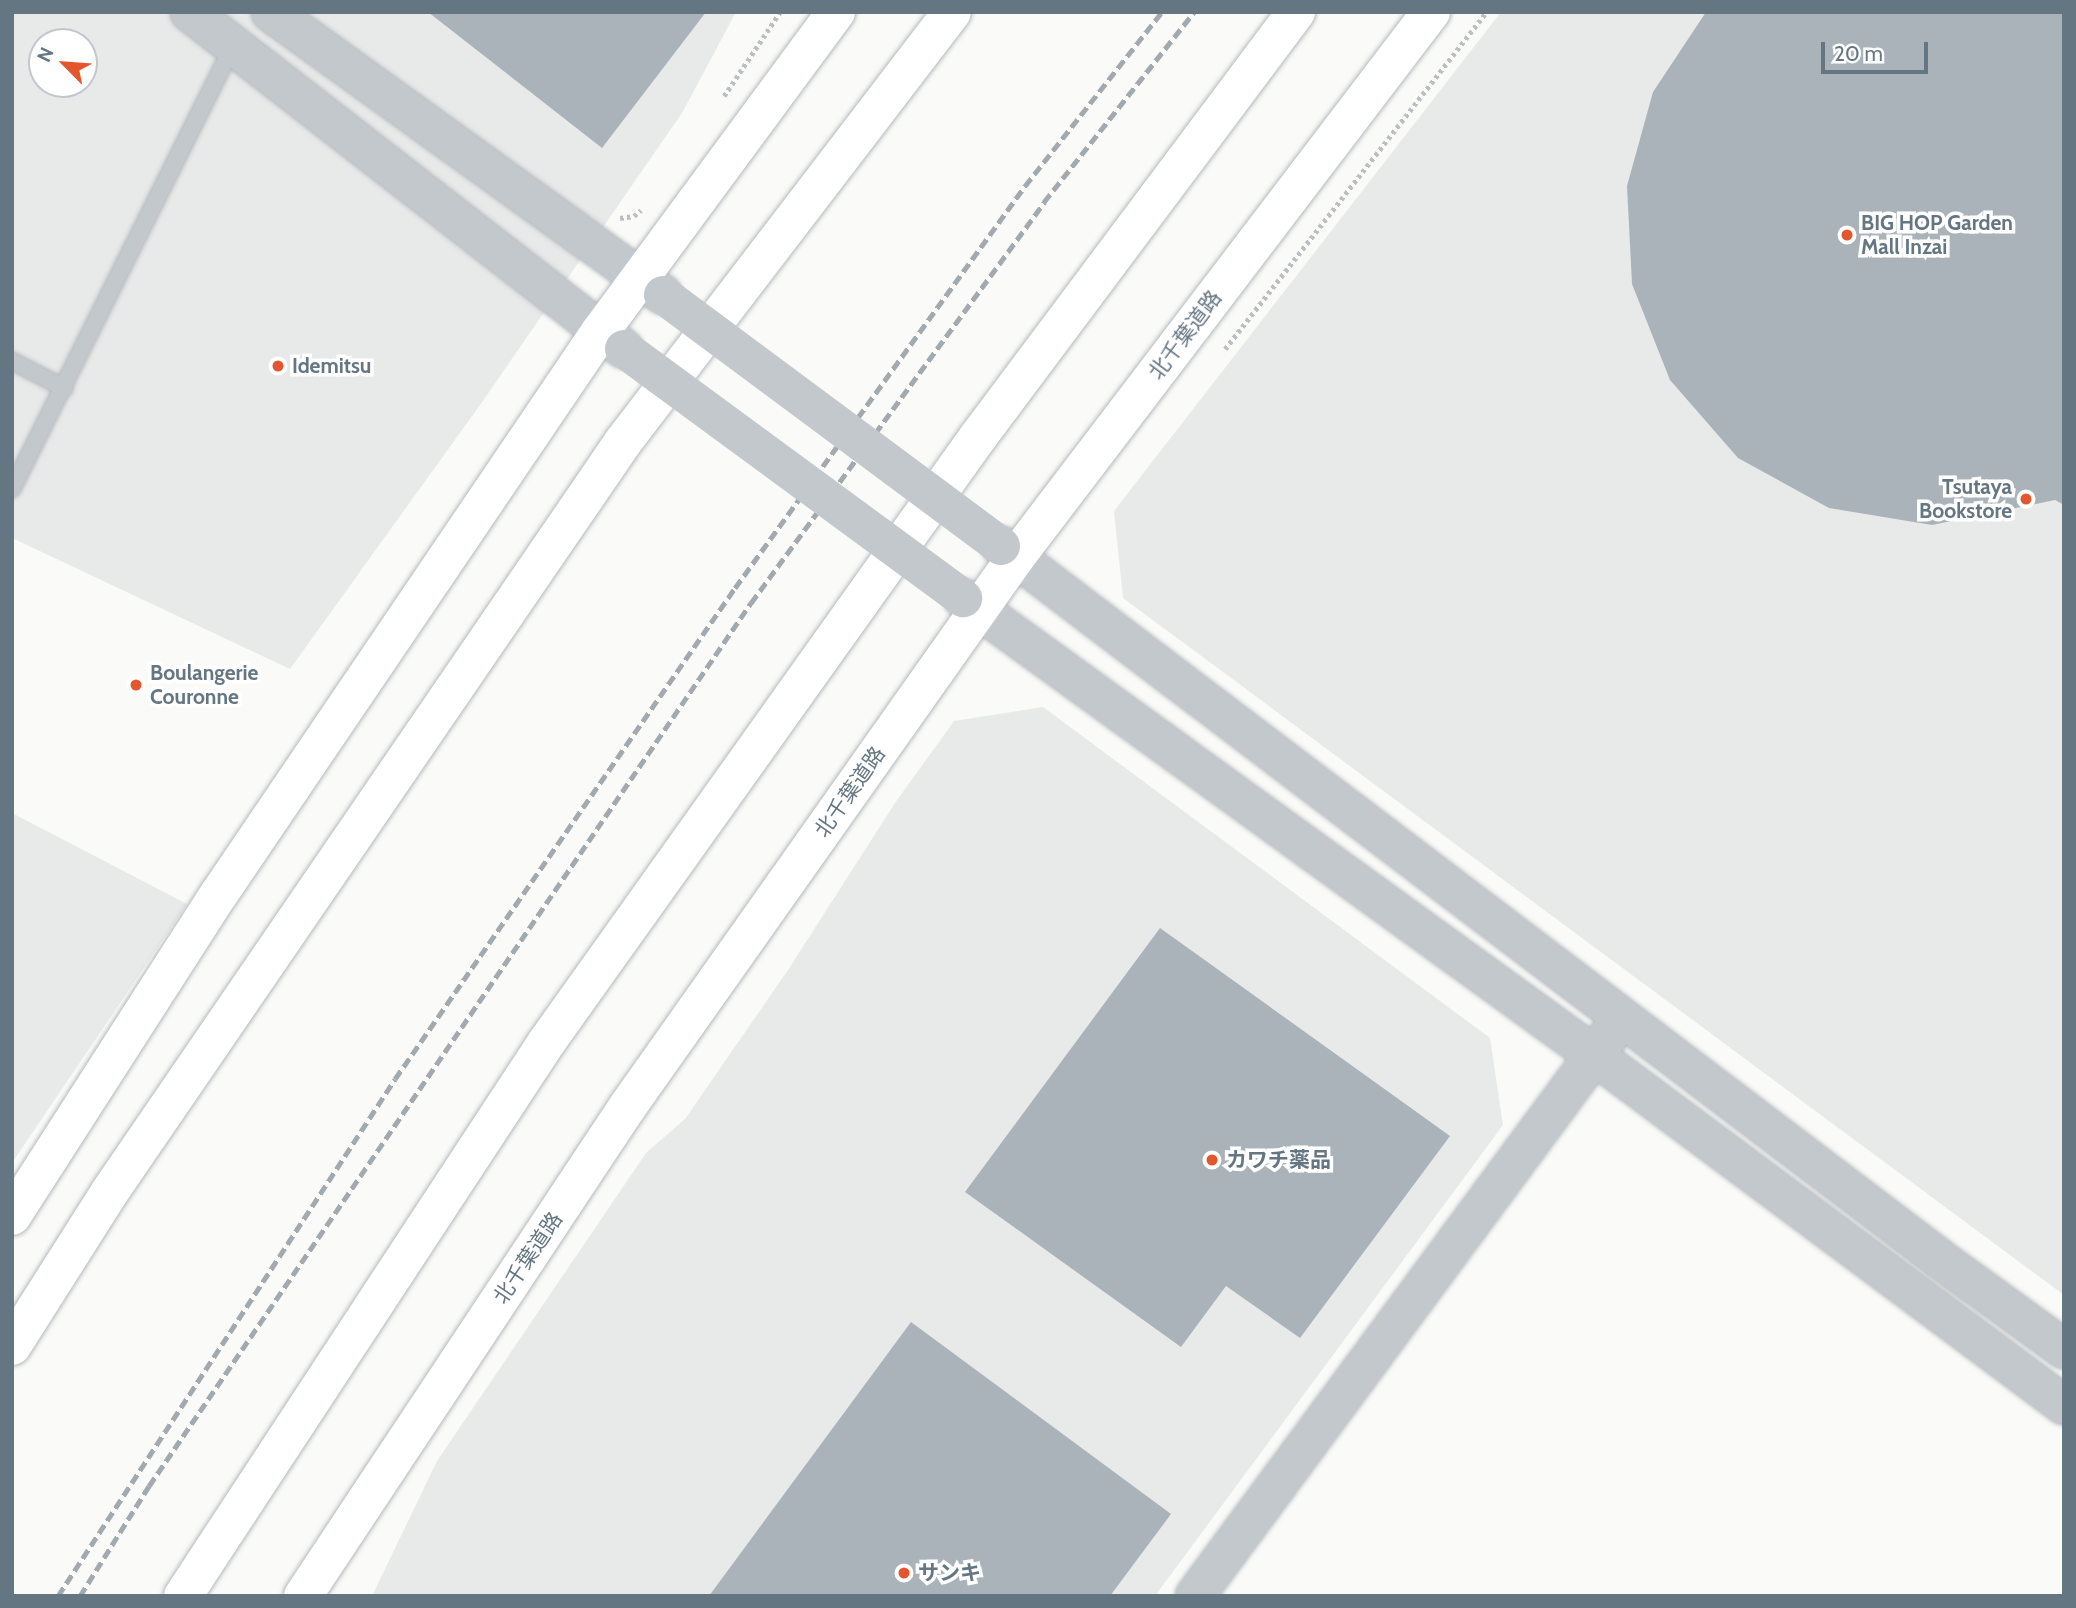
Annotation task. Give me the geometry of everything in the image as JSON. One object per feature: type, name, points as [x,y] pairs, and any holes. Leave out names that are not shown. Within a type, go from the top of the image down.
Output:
[{"type":"highway","points":[[12,1216],[219,894],[651,286],[836,12]]},
{"type":"highway","points":[[12,1346],[108,1193],[623,442],[952,12]]},
{"type":"highway","points":[[183,1596],[546,1043],[978,437],[1296,12]]},
{"type":"highway","name":"北千葉道路","points":[[303,1596],[628,1107],[1008,551],[1431,12]]},
{"type":"street","points":[[190,12],[612,340],[971,604],[1594,1055],[2064,1405]]},
{"type":"street","points":[[271,12],[651,286],[1008,551],[1940,1259],[2064,1349]]},
{"type":"street","points":[[1195,1596],[1622,1017]]},
{"type":"lane","points":[[12,489],[233,46]]},
{"type":"lane","points":[[12,361],[64,388]]},
{"type":"path","points":[[719,104],[780,12]]},
{"type":"path","points":[[1217,360],[1486,12]]},
{"type":"path","points":[[610,219],[634,216],[650,202]]},
{"type":"shaded area","points":[[12,12],[736,12],[682,113],[480,405],[290,669],[12,538]]},
{"type":"shaded area","points":[[1501,12],[2064,12],[2064,1295],[1123,598],[1114,511]]},
{"type":"shaded area","points":[[1043,707],[1490,1038],[1503,1125],[1155,1596],[372,1596],[437,1461],[646,1153],[685,1119],[788,970],[895,803],[954,721]]},
{"type":"shaded area","points":[[12,813],[187,904],[12,1163]]},
{"type":"building","points":[[428,12],[706,12],[602,148]]},
{"type":"building","name":"BIG HOP Garden Mall Inzai","points":[[1706,12],[2064,12],[2064,505],[2055,500],[1932,525],[1829,508],[1738,458],[1670,380],[1632,284],[1627,186],[1653,92]]},
{"type":"building","points":[[1160,928],[1450,1136],[1300,1338],[1226,1286],[1181,1347],[965,1192]]},
{"type":"building","points":[[911,1322],[1171,1514],[1110,1596],[709,1596]]},
{"type":"railway","points":[[58,1596],[395,1079],[735,588],[1025,186],[1162,12]]},
{"type":"railway","points":[[80,1596],[149,1486],[751,603],[1044,202],[1194,12]]},
{"type":"place","name":"BIG HOP Garden Mall Inzai","points":[[1847,235]]},
{"type":"place","name":"Idemitsu","points":[[278,366]]},
{"type":"place","name":"Tsutaya Bookstore","points":[[2026,499]]},
{"type":"place","name":"Boulangerie Couronne","points":[[136,685]]},
{"type":"place","name":"カワチ薬品","points":[[1212,1160]]},
{"type":"place","name":"サンキ","points":[[904,1573]]}]
